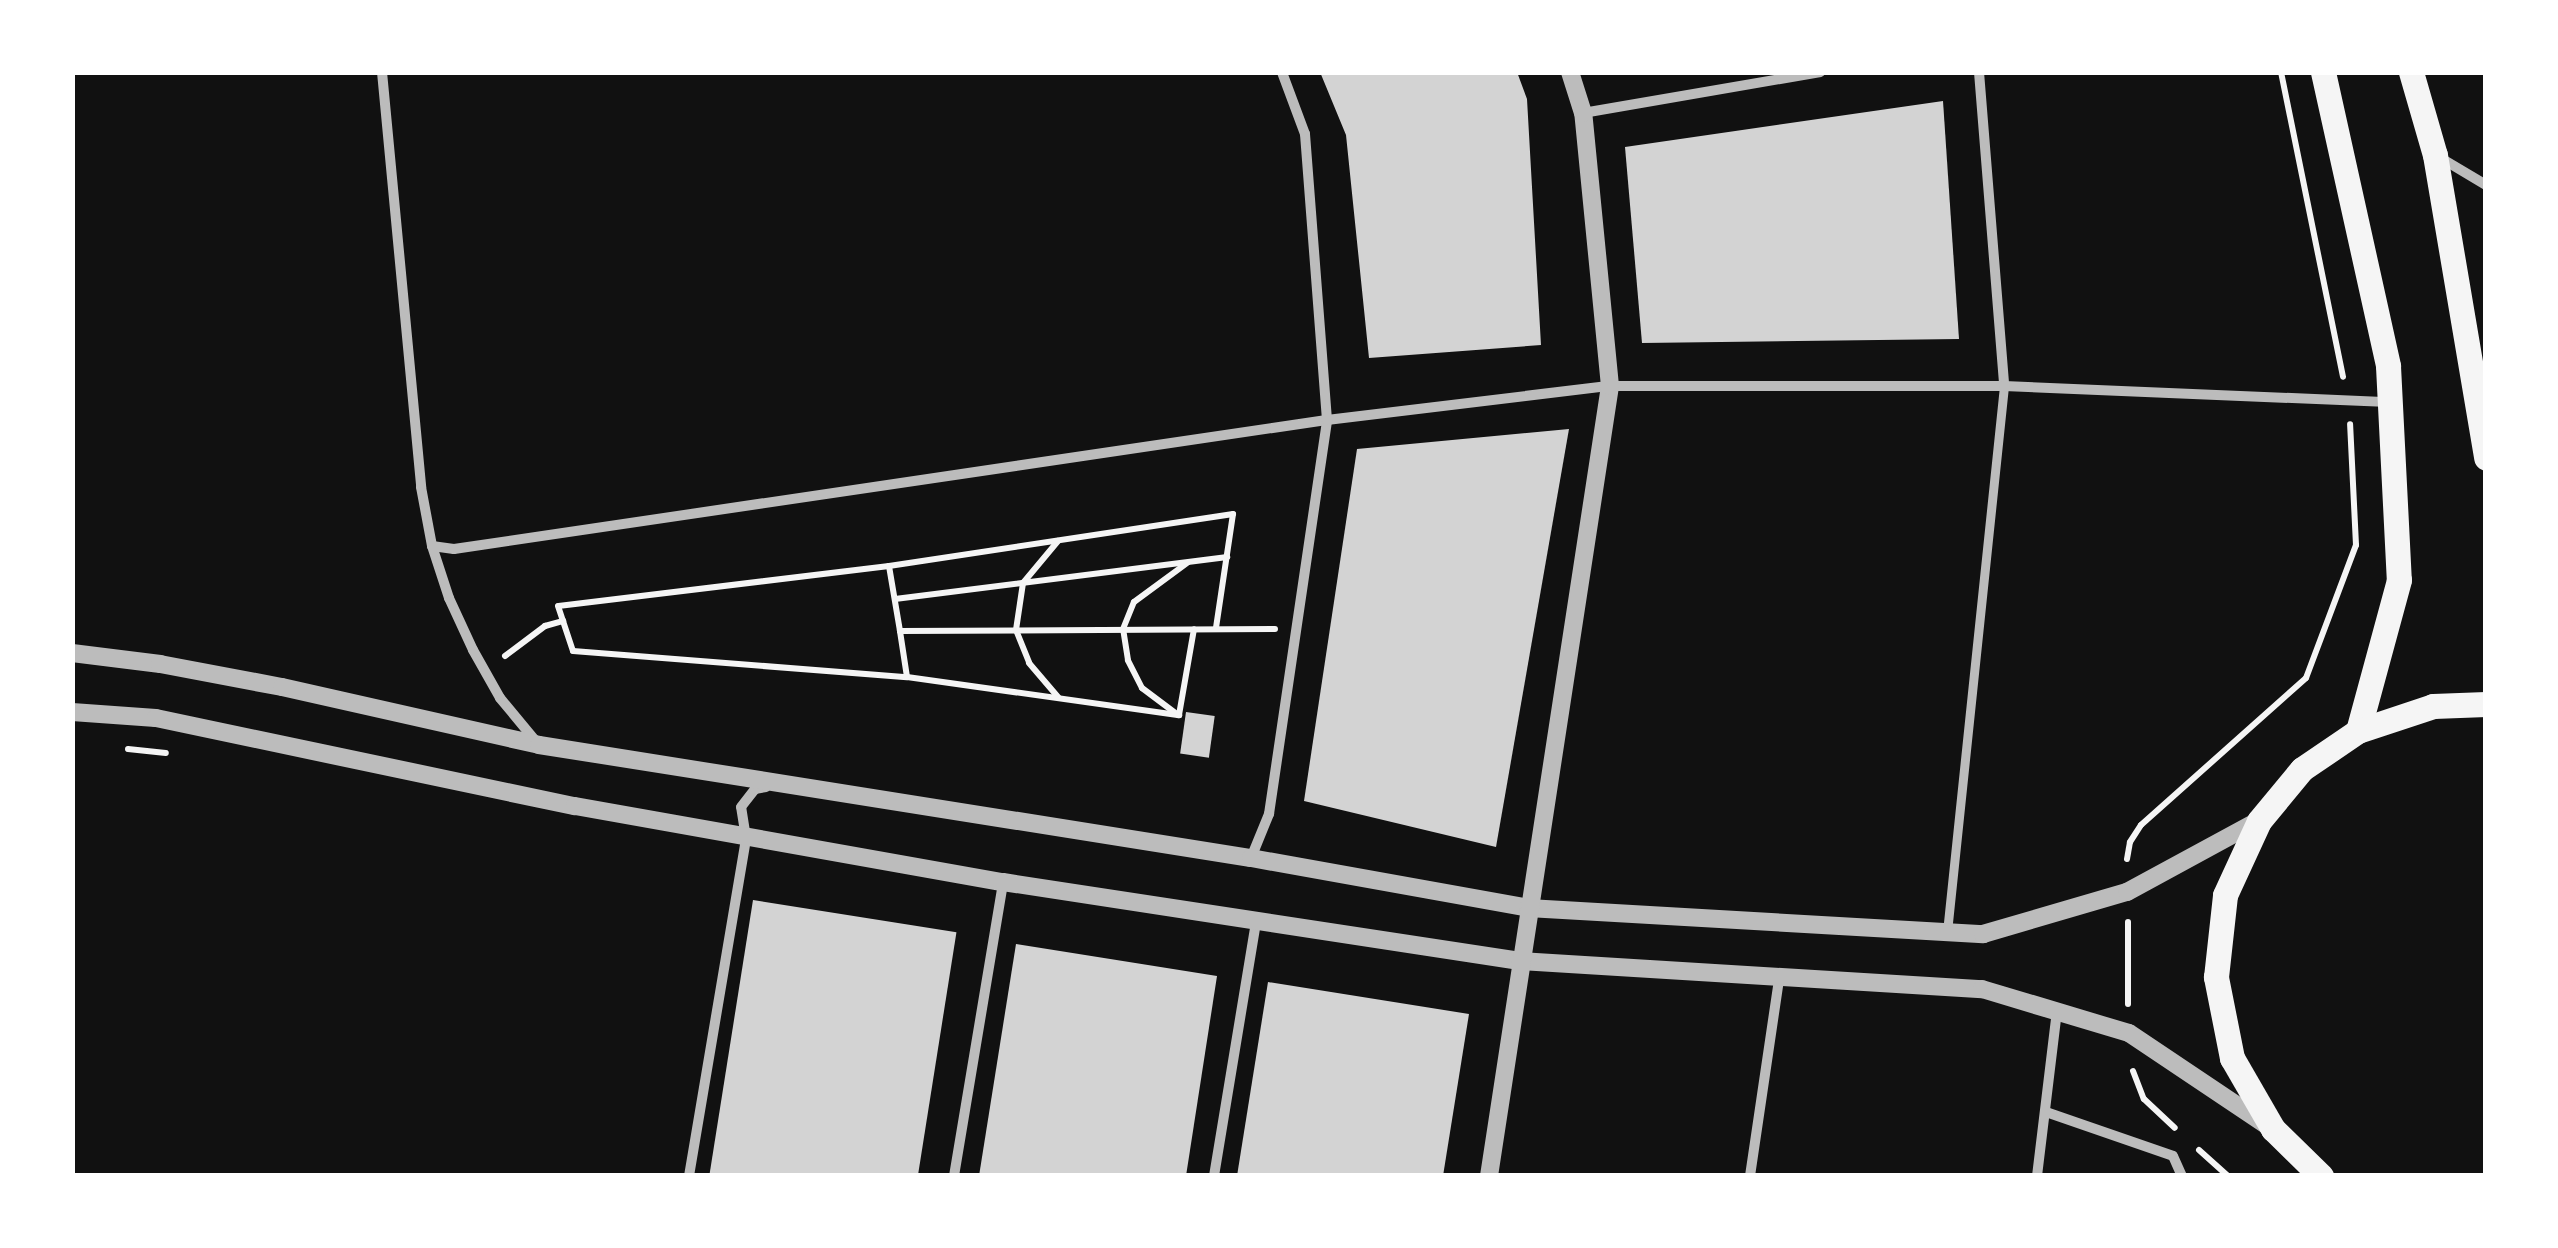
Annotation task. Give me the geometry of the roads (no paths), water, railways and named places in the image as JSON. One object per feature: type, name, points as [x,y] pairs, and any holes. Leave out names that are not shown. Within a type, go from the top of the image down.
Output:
[{"type":"main road","points":[[2323,72],[2388,366],[2400,580],[2358,731]]},
{"type":"main road","points":[[2411,72],[2434,155],[2486,458]]},
{"type":"main road","points":[[2322,1176],[2273,1129],[2232,1058],[2216,977],[2224,895],[2259,820],[2302,769],[2358,731],[2433,706],[2486,704]]},
{"type":"street","points":[[382,72],[421,487],[432,546],[449,598],[485,672],[500,698],[539,746]]},
{"type":"street","points":[[1251,858],[1269,814],[1327,420],[1305,134],[1282,72]]},
{"type":"street","points":[[1490,1176],[1610,386],[1583,113],[1570,72]]},
{"type":"street","points":[[1583,113],[1820,72]]},
{"type":"street","points":[[1947,932],[2004,386],[1980,72]]},
{"type":"street","points":[[2434,155],[2486,185]]},
{"type":"street","points":[[432,546],[454,549],[1327,420],[1610,386],[2004,386],[2390,402]]},
{"type":"street","points":[[72,653],[264,684],[539,746],[1251,858],[1528,908],[1983,934],[2127,892],[2259,820]]},
{"type":"street","points":[[72,712],[176,722],[746,838],[1003,882],[1520,961],[1780,980],[1982,989],[2129,1033],[2273,1129]]},
{"type":"street","points":[[689,1176],[746,838],[741,820],[745,797],[754,789],[777,785]]},
{"type":"street","points":[[954,1176],[1003,882]]},
{"type":"street","points":[[1214,1176],[1256,922]]},
{"type":"street","points":[[1750,1176],[1780,980]]},
{"type":"street","points":[[2037,1176],[2056,1010]]},
{"type":"street","points":[[2046,1112],[2173,1156],[2182,1176]]}]
